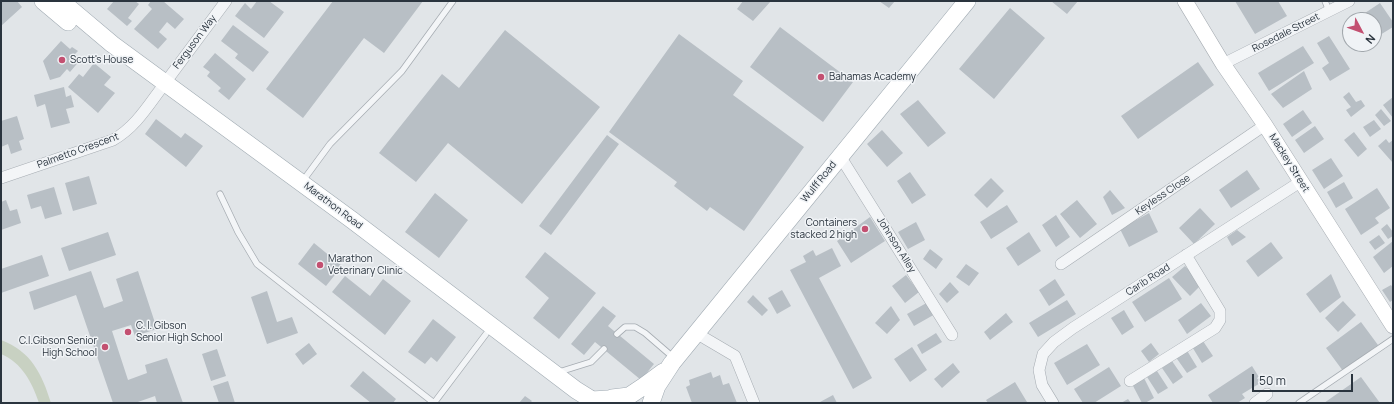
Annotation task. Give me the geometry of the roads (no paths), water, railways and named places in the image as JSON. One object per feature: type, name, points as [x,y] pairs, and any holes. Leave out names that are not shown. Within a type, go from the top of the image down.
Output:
[{"type":"main road","name":"Marathon Road","points":[[43,1],[84,34],[302,183],[589,399],[598,401],[607,400]]},
{"type":"main road","name":"Marathon Road","points":[[61,1],[162,86],[575,403]]},
{"type":"main road","name":"Mackey Street","points":[[1185,1],[1223,64],[1265,125],[1393,326]]},
{"type":"main road","name":"Wulff Road","points":[[651,403],[657,386],[674,361],[840,156],[959,3]]},
{"type":"main road","name":"Wulff Road","points":[[607,400],[629,396],[659,376],[674,361]]},
{"type":"main road","points":[[607,400],[622,397],[636,403]]},
{"type":"street","name":"Ferguson Way","points":[[162,86],[226,1]]},
{"type":"street","name":"Rosedale Street","points":[[1223,64],[1327,6],[1348,1]]},
{"type":"street","name":"Palmetto Crescent","points":[[1,178],[113,140],[123,134],[136,122],[162,86]]},
{"type":"street","name":"Keyless Close","points":[[1061,264],[1265,125]]},
{"type":"street","name":"Johnson Alley","points":[[840,156],[952,335]]},
{"type":"street","name":"Carib Road","points":[[1053,403],[1042,386],[1040,370],[1043,354],[1054,342],[1073,328],[1300,182]]},
{"type":"street","points":[[1130,382],[1215,328],[1220,320],[1220,311],[1186,255]]},
{"type":"street","points":[[696,333],[735,356],[754,403]]},
{"type":"street","points":[[1255,403],[1267,394]]},
{"type":"lane","points":[[302,183],[330,144],[402,71],[453,1]]},
{"type":"lane","points":[[220,194],[238,232],[257,264],[434,403],[486,334]]},
{"type":"lane","points":[[617,334],[625,327],[635,327],[645,333],[674,361]]},
{"type":"lane","points":[[1299,403],[1393,339]]},
{"type":"lane","points":[[555,374],[591,362],[604,349]]},
{"type":"place","name":"Scott's House","points":[[62,60]]},
{"type":"place","name":"Bahamas Academy","points":[[821,77]]},
{"type":"place","name":"Containers stacked 2 high","points":[[865,229]]},
{"type":"place","name":"Marathon Veterinary Clinic","points":[[320,265]]},
{"type":"place","name":"C. I. Gibson Senior High School","points":[[128,332]]},
{"type":"place","name":"C.I.Gibson Senior High School","points":[[105,347]]}]
